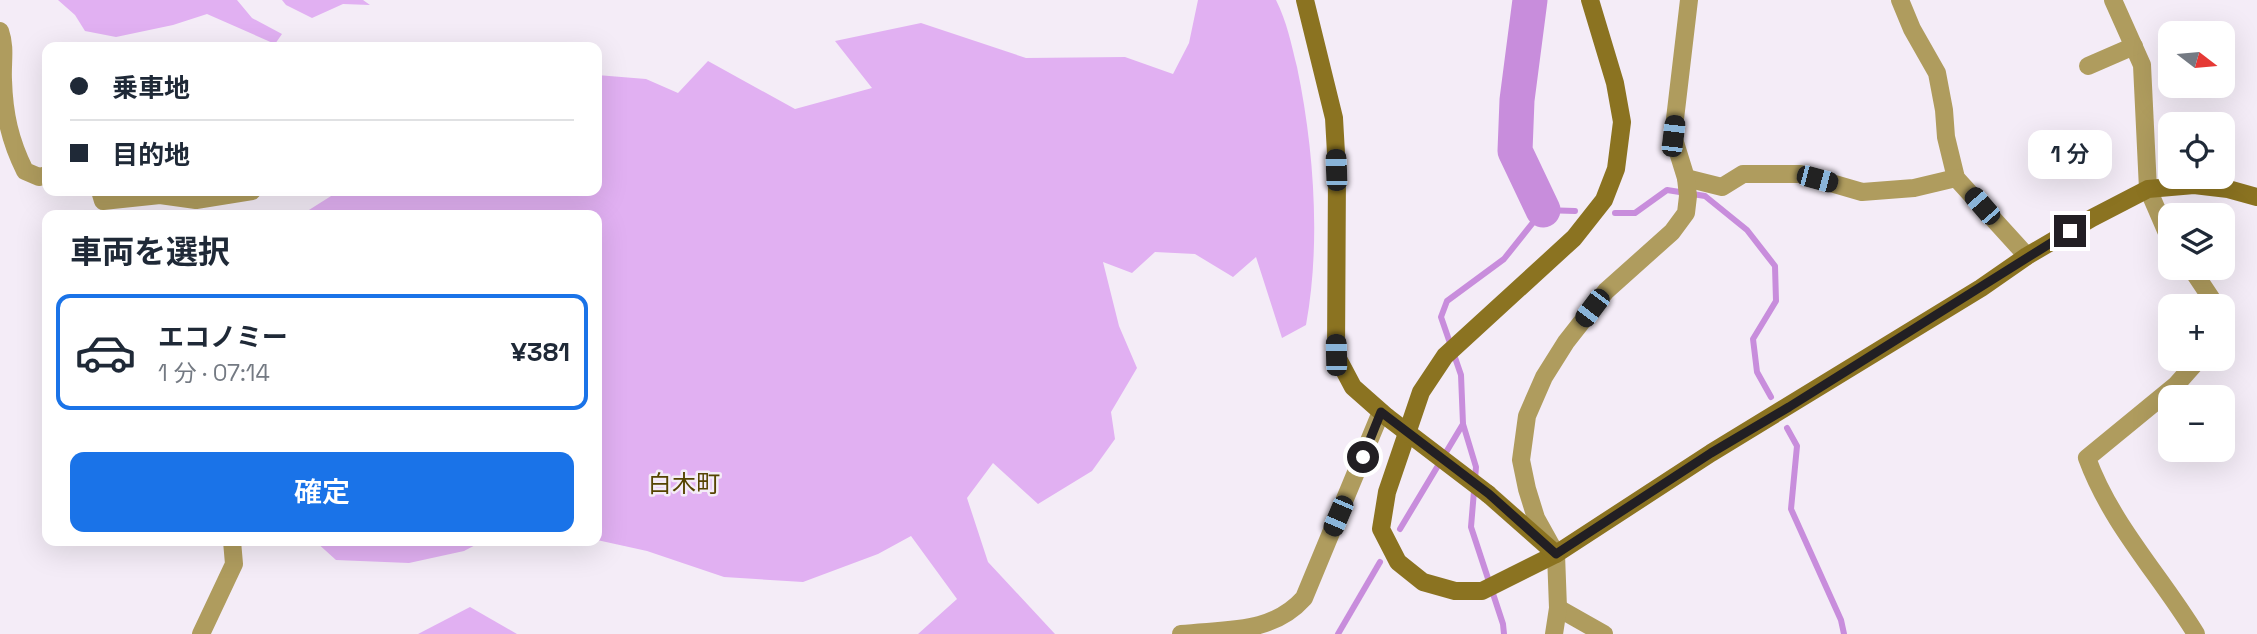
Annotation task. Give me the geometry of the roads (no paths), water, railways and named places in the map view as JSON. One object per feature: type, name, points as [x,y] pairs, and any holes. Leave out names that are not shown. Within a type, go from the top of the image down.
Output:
[{"type":"street","points":[[1305,0],[1334,118],[1336,355],[1353,387],[1384,415],[1489,494],[1556,554]]},
{"type":"street","points":[[1590,0],[1615,83],[1622,122],[1616,169],[1604,200],[1574,238],[1445,356],[1420,392],[1387,492],[1381,529],[1398,562],[1423,582],[1455,591],[1482,592],[1556,554],[1711,453],[1982,288],[2027,256],[2148,188],[2194,185],[2228,189],[2257,197]]},
{"type":"street","points":[[1554,634],[1558,608],[1556,554],[1536,518],[1527,489],[1521,460],[1527,416],[1544,377],[1566,342],[1606,291],[1672,232],[1686,213],[1687,185],[1673,136],[1689,0]]},
{"type":"street","points":[[1900,0],[1912,29],[1937,73],[1946,137],[1956,178],[2027,256]]},
{"type":"street","points":[[2113,0],[2142,65],[2148,188],[2158,212]]},
{"type":"street","points":[[0,31],[5,52],[2,78],[12,145],[24,171],[42,176]]},
{"type":"street","points":[[2088,66],[2134,46]]},
{"type":"street","points":[[1687,185],[1722,187],[1743,174],[1800,174],[1862,192],[1914,188],[1956,178]]},
{"type":"street","points":[[102,196],[103,201],[150,196]]},
{"type":"street","points":[[167,196],[196,200],[221,196]]},
{"type":"street","points":[[2188,371],[2168,392],[2087,458],[2094,478],[2116,518],[2196,634]]},
{"type":"street","points":[[1181,634],[1247,630],[1293,612],[1304,598],[1384,415]]},
{"type":"street","points":[[201,634],[234,564],[232,546]]},
{"type":"street","points":[[1558,608],[1604,634]]},
{"type":"waterway","points":[[1530,0],[1517,100],[1515,151],[1543,210]]},
{"type":"waterway","points":[[1615,213],[1635,213],[1667,190],[1705,196],[1747,230],[1775,266],[1776,301],[1753,339],[1757,372],[1771,397]]},
{"type":"waterway","points":[[1400,529],[1463,424],[1461,375],[1441,317],[1447,301],[1504,259],[1543,210],[1575,211]]},
{"type":"waterway","points":[[1463,424],[1476,467],[1471,527],[1504,634]]},
{"type":"waterway","points":[[1787,428],[1797,446],[1791,509],[1841,620],[1844,634]]},
{"type":"waterway","points":[[1338,634],[1380,562]]},
{"type":"district","name":"白木町","points":[[684,484]]}]
